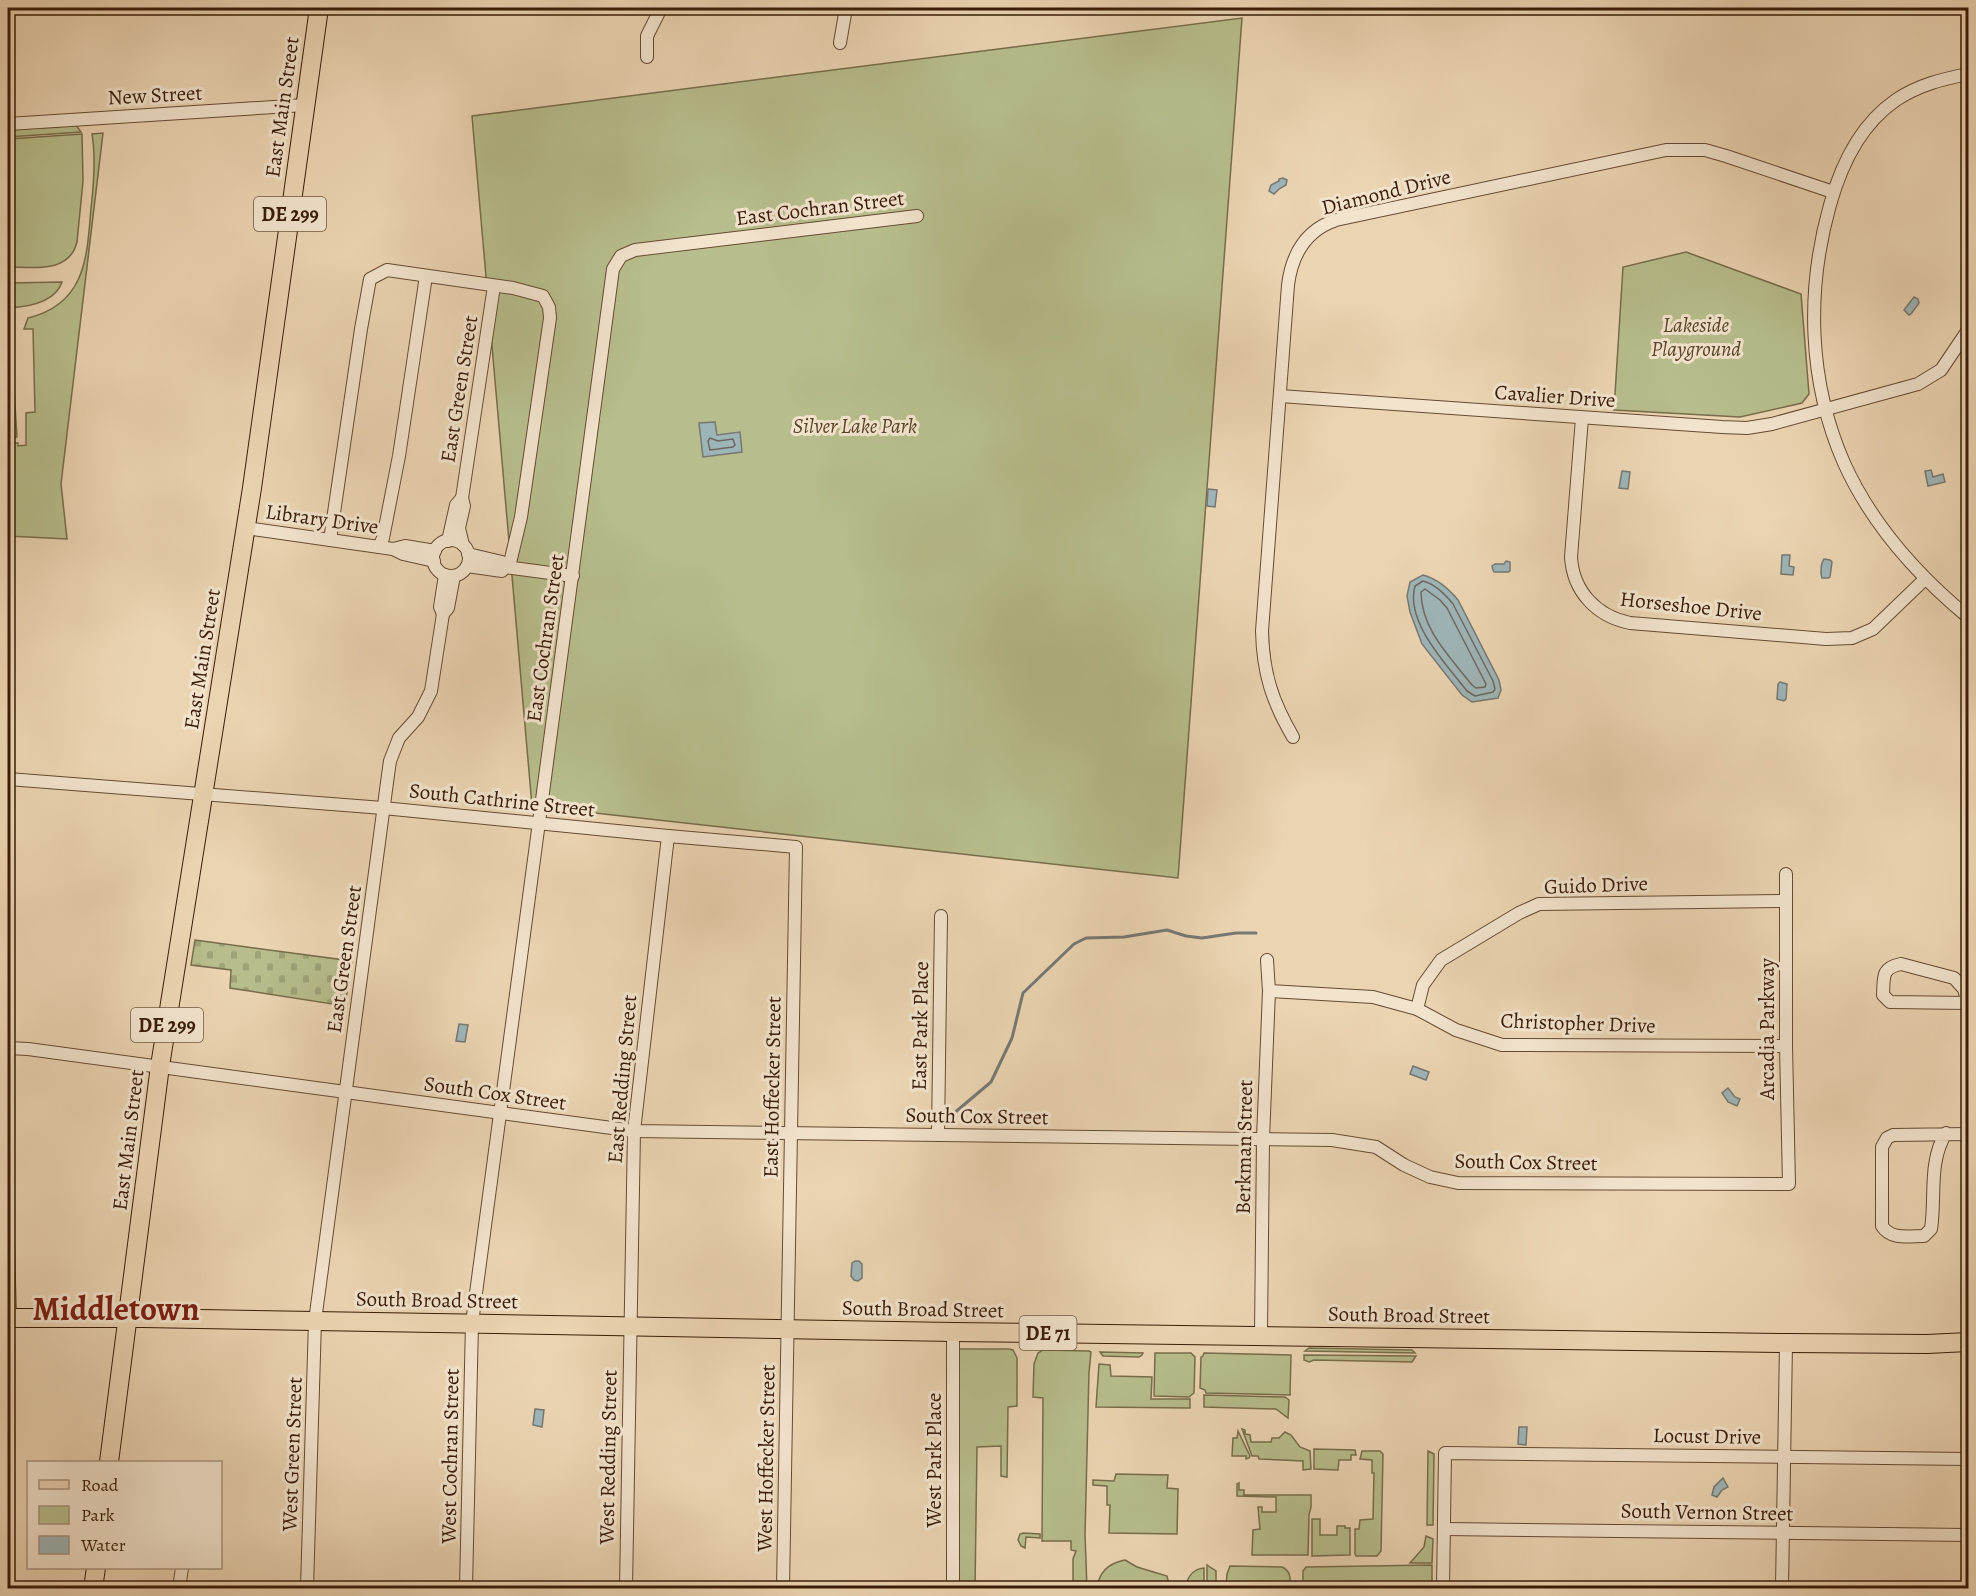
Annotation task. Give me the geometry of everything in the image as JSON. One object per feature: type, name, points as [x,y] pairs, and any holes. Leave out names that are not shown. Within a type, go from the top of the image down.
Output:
[{"type":"main road","name":"East Main Street","points":[[128,1318],[160,1066],[246,528],[319,8]]},
{"type":"main road","name":"DE 71","points":[[9,1318],[128,1318]]},
{"type":"main road","name":"South Broad Street","points":[[128,1318],[1786,1343],[1968,1342]]},
{"type":"main road","name":"DE 299","points":[[109,1461],[128,1318]]},
{"type":"main road","points":[[93,1588],[96,1569]]},
{"type":"street","points":[[647,57],[647,36],[661,8]]},
{"type":"street","points":[[840,43],[846,8]]},
{"type":"street","points":[[1968,74],[1948,78],[1909,92],[1887,108],[1866,128],[1845,164],[1833,192],[1818,254],[1814,283],[1816,363],[1825,410],[1843,461],[1870,512],[1902,555],[1968,617]]},
{"type":"street","name":"New Street","points":[[8,124],[305,105]]},
{"type":"street","name":"Diamond Drive","points":[[1293,737],[1273,698],[1268,682],[1263,649],[1264,610],[1290,271],[1299,247],[1308,236],[1327,223],[1666,150],[1705,150],[1833,192]]},
{"type":"street","name":"East Cochran Street","points":[[472,1323],[613,269],[621,256],[643,248],[917,216]]},
{"type":"street","points":[[330,540],[370,279],[387,270],[513,288],[543,296],[549,307],[550,318],[521,517],[507,567],[502,571],[466,555],[458,542],[448,541],[438,546],[435,556],[438,569],[449,575],[459,574],[466,555],[459,528],[464,506],[462,498]]},
{"type":"street","points":[[379,547],[383,538],[399,456],[426,276]]},
{"type":"street","name":"East Green Street","points":[[462,498],[494,286]]},
{"type":"street","name":"Cavalier Drive","points":[[1280,396],[1747,428],[1772,424],[1905,388],[1932,377],[1950,359],[1968,330]]},
{"type":"street","name":"Horseshoe Drive","points":[[1582,418],[1571,568],[1580,590],[1597,610],[1608,617],[1630,623],[1826,639],[1852,638],[1873,629],[1925,579]]},
{"type":"street","points":[[448,541],[456,505],[462,498]]},
{"type":"street","name":"Library Drive","points":[[246,528],[393,549],[405,546],[435,556]]},
{"type":"street","points":[[507,567],[573,576]]},
{"type":"street","name":"East Green Street","points":[[315,1320],[390,761],[399,738],[418,717],[431,691],[443,614],[440,607],[449,575]]},
{"type":"street","name":"South Cathrine Street","points":[[8,779],[383,807],[796,847]]},
{"type":"street","name":"East Redding Street","points":[[630,1326],[634,1131],[668,836]]},
{"type":"street","name":"East Hoffecker Street","points":[[788,1329],[796,847]]},
{"type":"street","name":"Arcadia Parkway","points":[[1786,874],[1789,1184]]},
{"type":"street","name":"Guido Drive","points":[[1417,1009],[1423,985],[1441,960],[1539,904],[1786,902]]},
{"type":"street","name":"East Park Place","points":[[938,1136],[941,916]]},
{"type":"street","name":"Berkman Street","points":[[1261,1335],[1268,960]]},
{"type":"street","points":[[1901,964],[1954,978],[1964,989],[1968,1003],[1890,1002],[1883,995],[1884,974],[1891,966],[1901,964]]},
{"type":"street","name":"Christopher Drive","points":[[1269,991],[1372,997],[1417,1009],[1456,1030],[1502,1045],[1786,1046]]},
{"type":"street","name":"South Cox Street","points":[[8,1048],[160,1066],[634,1131],[1332,1140],[1376,1147],[1404,1165],[1430,1177],[1458,1182],[1789,1184]]},
{"type":"street","points":[[1946,1133],[1935,1159],[1931,1229],[1923,1236],[1893,1236],[1882,1226],[1882,1147],[1887,1138],[1893,1135],[1946,1133],[1968,1134]]},
{"type":"street","points":[[8,1243],[9,1318]]},
{"type":"street","name":"West Green Street","points":[[307,1588],[315,1320]]},
{"type":"street","name":"West Cochran Street","points":[[466,1588],[472,1323]]},
{"type":"street","name":"West Redding Street","points":[[626,1588],[630,1326]]},
{"type":"street","name":"West Hoffecker Street","points":[[783,1588],[788,1329]]},
{"type":"street","name":"West Park Place","points":[[953,1332],[953,1588]]},
{"type":"street","points":[[1782,1588],[1786,1343]]},
{"type":"street","name":"Locust Drive","points":[[1444,1529],[1445,1453],[1968,1459]]},
{"type":"street","points":[[1443,1588],[1444,1529]]},
{"type":"street","name":"South Vernon Street","points":[[1444,1529],[1968,1535]]},
{"type":"street","points":[[179,1588],[182,1569]]},
{"type":"green space","name":"Silver Lake Park","points":[[1242,18],[1178,878],[532,806],[472,116]]},
{"type":"green space","points":[[76,125],[81,132],[8,137],[8,130]]},
{"type":"green space","points":[[103,133],[61,484],[67,539],[8,536],[9,443],[18,443],[18,446],[26,445],[26,413],[35,412],[33,329],[24,329],[28,318],[62,302],[80,276],[88,244],[93,189],[92,134]]},
{"type":"green space","points":[[82,134],[83,181],[77,242],[73,252],[58,264],[39,268],[8,267],[8,139]]},
{"type":"green space","name":"Lakeside Playground","points":[[1686,252],[1801,294],[1809,394],[1802,403],[1740,417],[1614,410],[1623,267]]},
{"type":"green space","points":[[62,282],[53,295],[47,299],[32,305],[8,308],[8,283]]},
{"type":"green space","points":[[8,390],[14,390],[17,437],[12,438],[11,426],[8,425]]},
{"type":"green space","points":[[195,940],[352,961],[345,1006],[230,988],[231,970],[191,965]]},
{"type":"green space","points":[[1309,1348],[1412,1350],[1415,1353],[1305,1351]]},
{"type":"green space","points":[[957,1349],[1009,1349],[1013,1350],[1017,1358],[1017,1406],[1008,1407],[1007,1477],[1001,1476],[1001,1446],[977,1447],[975,1588],[957,1588]]},
{"type":"green space","points":[[1043,1350],[1091,1352],[1085,1535],[1087,1588],[1073,1588],[1073,1559],[1076,1551],[1071,1550],[1071,1541],[1042,1541],[1043,1398],[1033,1397],[1034,1364],[1038,1353]]},
{"type":"green space","points":[[1100,1352],[1143,1353],[1139,1357],[1103,1356]]},
{"type":"green space","points":[[1155,1353],[1191,1353],[1195,1357],[1194,1393],[1189,1397],[1154,1396]]},
{"type":"green space","points":[[1204,1353],[1291,1355],[1290,1395],[1206,1393],[1200,1388],[1201,1357]]},
{"type":"green space","points":[[1304,1355],[1416,1356],[1412,1362],[1314,1360],[1309,1362],[1304,1360]]},
{"type":"green space","points":[[1099,1364],[1110,1365],[1111,1376],[1152,1377],[1151,1399],[1190,1399],[1190,1408],[1096,1407]]},
{"type":"green space","points":[[1204,1395],[1285,1397],[1289,1400],[1288,1418],[1276,1409],[1204,1407]]},
{"type":"green space","points":[[1242,1429],[1245,1430],[1245,1434],[1250,1435],[1251,1442],[1271,1442],[1272,1438],[1279,1438],[1285,1432],[1291,1435],[1300,1447],[1310,1451],[1311,1469],[1303,1470],[1303,1461],[1259,1459],[1258,1456],[1252,1456]]},
{"type":"green space","points":[[1238,1431],[1249,1458],[1232,1456],[1233,1438],[1237,1438]]},
{"type":"green space","points":[[1314,1449],[1355,1450],[1356,1455],[1351,1455],[1351,1460],[1339,1460],[1338,1470],[1314,1469]]},
{"type":"green space","points":[[1362,1451],[1380,1451],[1383,1454],[1381,1551],[1377,1556],[1356,1556],[1355,1554],[1355,1529],[1359,1529],[1360,1520],[1373,1519],[1372,1460],[1360,1459]]},
{"type":"green space","points":[[1428,1451],[1434,1454],[1433,1525],[1427,1525]]},
{"type":"green space","points":[[1116,1474],[1168,1475],[1167,1488],[1178,1489],[1177,1534],[1109,1533],[1110,1505],[1107,1505],[1107,1486],[1093,1485],[1093,1480],[1114,1481]]},
{"type":"green space","points":[[1239,1483],[1239,1490],[1244,1490],[1244,1495],[1311,1495],[1308,1555],[1252,1555],[1253,1530],[1260,1529],[1258,1507],[1262,1507],[1262,1512],[1276,1512],[1276,1497],[1237,1496],[1237,1484]]},
{"type":"green space","points":[[1312,1519],[1320,1519],[1320,1535],[1337,1535],[1337,1526],[1350,1528],[1350,1555],[1312,1556]]},
{"type":"green space","points":[[1020,1534],[1040,1534],[1040,1538],[1026,1537],[1025,1548],[1018,1540]]},
{"type":"green space","points":[[1426,1536],[1433,1539],[1432,1563],[1410,1563],[1424,1547]]},
{"type":"green space","points":[[1125,1560],[1137,1567],[1167,1576],[1170,1588],[1097,1588],[1100,1577],[1106,1569],[1114,1563]]},
{"type":"green space","points":[[1207,1565],[1216,1571],[1216,1587],[1207,1587]]},
{"type":"green space","points":[[1432,1565],[1432,1588],[1303,1588],[1303,1571],[1306,1567]]},
{"type":"green space","points":[[1230,1566],[1282,1567],[1289,1573],[1290,1588],[1226,1588]]},
{"type":"green space","points":[[1204,1568],[1204,1588],[1186,1588],[1191,1574]]},
{"type":"water","points":[[1283,178],[1287,180],[1286,185],[1274,194],[1269,191],[1271,185]]},
{"type":"water","points":[[1914,297],[1919,303],[1909,315],[1904,310]]},
{"type":"water","points":[[715,422],[717,435],[740,432],[742,452],[703,457],[699,423]]},
{"type":"water","points":[[1931,470],[1933,477],[1943,474],[1945,482],[1928,486],[1925,471]]},
{"type":"water","points":[[1622,471],[1630,472],[1628,489],[1619,488]]},
{"type":"water","points":[[1208,489],[1217,490],[1215,507],[1207,506]]},
{"type":"water","points":[[1782,555],[1790,555],[1789,566],[1794,567],[1793,575],[1781,574]]},
{"type":"water","points":[[1824,559],[1832,562],[1828,578],[1821,576]]},
{"type":"water","points":[[1506,561],[1510,562],[1510,571],[1494,572],[1492,566],[1504,564]]},
{"type":"water","points":[[1423,575],[1443,585],[1458,600],[1499,680],[1501,690],[1498,698],[1472,702],[1462,695],[1422,644],[1410,612],[1407,596],[1410,582]]},
{"type":"water","points":[[1780,682],[1787,684],[1784,701],[1777,699]]},
{"type":"water","points":[[459,1024],[468,1025],[465,1042],[456,1041]]},
{"type":"water","points":[[1413,1066],[1429,1072],[1426,1080],[1410,1074]]},
{"type":"water","points":[[1728,1088],[1735,1097],[1740,1099],[1737,1106],[1728,1102],[1722,1093]]},
{"type":"water","points":[[855,1261],[862,1264],[862,1278],[858,1281],[851,1276],[852,1263]]},
{"type":"water","points":[[535,1409],[544,1410],[542,1427],[533,1425]]},
{"type":"water","points":[[1519,1427],[1527,1427],[1526,1445],[1518,1444]]},
{"type":"water","points":[[1723,1478],[1728,1487],[1722,1490],[1717,1497],[1712,1495],[1714,1487]]},
{"type":"waterway","points":[[953,1114],[991,1082],[1012,1038],[1023,993],[1074,944],[1086,938],[1124,937],[1167,930],[1202,938],[1236,933],[1256,933]]},
{"type":"district","name":"Middletown","points":[[116,1308]]}]
